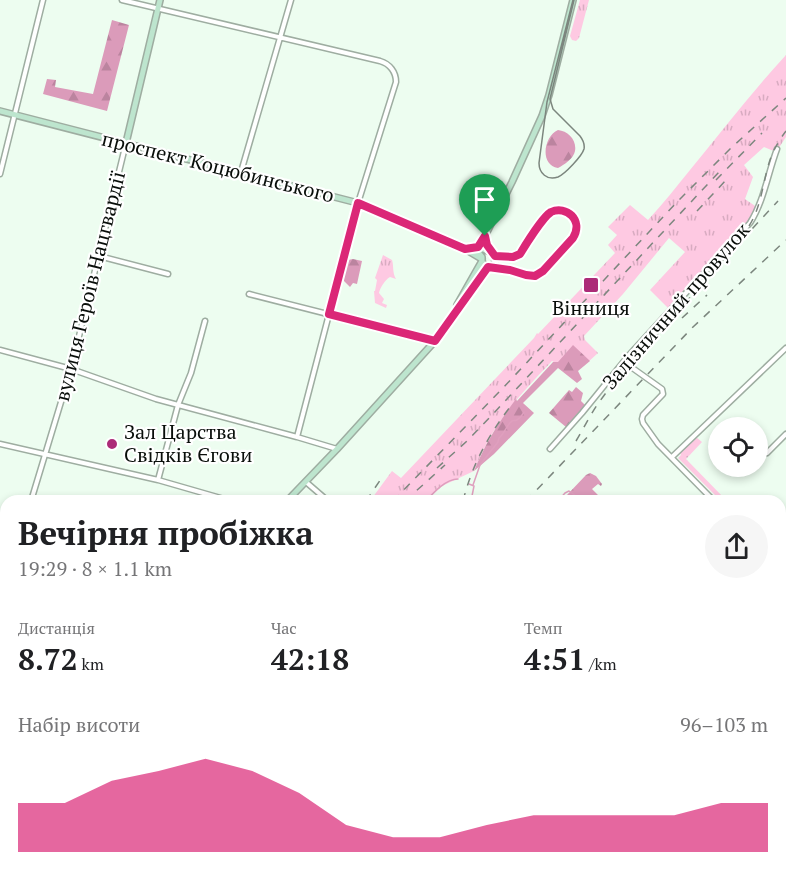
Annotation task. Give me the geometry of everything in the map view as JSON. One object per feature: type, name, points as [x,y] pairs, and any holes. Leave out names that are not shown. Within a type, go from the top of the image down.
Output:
[{"type":"main road","name":"вулиця Героїв Нацгвардії","points":[[126,143],[160,0]]},
{"type":"main road","points":[[489,267],[484,265],[478,247],[512,182],[542,116],[573,0]]},
{"type":"main road","name":"проспект Коцюбинського","points":[[0,111],[358,203],[465,249],[482,259]]},
{"type":"main road","points":[[293,495],[435,341],[495,262],[485,236]]},
{"type":"main road","points":[[465,249],[484,248],[493,254]]},
{"type":"main road","points":[[465,249],[473,256],[477,269]]},
{"type":"main road","points":[[449,320],[484,254],[493,254]]},
{"type":"street","points":[[0,174],[43,0]]},
{"type":"street","points":[[122,0],[380,61],[392,69],[396,77],[358,203],[297,437]]},
{"type":"street","points":[[241,172],[291,0]]},
{"type":"street","name":"вулиця Героїв Нацгвардії","points":[[33,495],[71,369],[126,143]]},
{"type":"street","name":"Залізничний провулок","points":[[550,449],[624,362],[750,223],[756,214],[777,149]]},
{"type":"street","points":[[489,267],[535,276],[543,271],[573,238],[577,233],[578,225],[569,213],[557,210],[549,213],[520,254],[513,257],[493,254]]},
{"type":"street","points":[[99,256],[168,274]]},
{"type":"street","points":[[249,294],[435,341]]},
{"type":"street","points":[[158,480],[178,405],[191,373],[205,321]]},
{"type":"street","points":[[672,457],[786,348]]},
{"type":"street","points":[[0,350],[71,369],[156,399],[337,449]]},
{"type":"street","points":[[624,362],[662,389],[663,394],[643,415],[643,423],[658,444],[708,495]]},
{"type":"street","points":[[768,452],[786,434]]},
{"type":"street","points":[[0,444],[158,480],[210,495]]},
{"type":"street","points":[[306,482],[321,495]]},
{"type":"green space","points":[[580,0],[589,0],[579,38],[576,41],[570,36]]},
{"type":"green space","points":[[112,20],[129,25],[107,111],[43,94],[47,79],[56,80],[55,87],[93,94]]},
{"type":"green space","points":[[786,55],[786,137],[776,152],[764,147],[744,165],[753,177],[745,199],[758,208],[751,224],[670,310],[650,290],[685,252],[669,238],[623,294],[584,336],[598,353],[587,363],[558,364],[552,361],[507,412],[489,439],[474,471],[442,486],[432,495],[374,495],[392,471],[401,478],[615,253],[608,245],[617,235],[608,227],[630,205],[648,220]]},
{"type":"green space","points":[[558,130],[571,137],[575,147],[571,159],[558,168],[548,162],[546,150],[549,138]]},
{"type":"green space","points":[[383,255],[392,260],[396,279],[388,278],[379,293],[384,299],[382,303],[387,305],[386,308],[375,303],[374,291],[377,280],[375,278]]},
{"type":"green space","points":[[348,260],[362,261],[357,284],[353,283],[350,287],[342,279]]},
{"type":"green space","points":[[573,345],[590,361],[578,371],[582,379],[577,383],[558,368],[523,403],[534,413],[474,471],[492,434],[516,399],[517,401],[553,362],[558,362]]},
{"type":"green space","points":[[576,387],[583,393],[581,401],[585,405],[566,427],[549,413],[569,390],[572,392]]},
{"type":"green space","points":[[696,437],[702,442],[686,459],[721,495],[715,495],[678,458]]},
{"type":"green space","points":[[590,473],[596,476],[602,484],[592,489],[598,495],[567,495]]},
{"type":"waterway","points":[[473,485],[480,465],[509,424],[520,418],[524,412]]},
{"type":"waterway","points":[[431,495],[445,484],[458,479]]},
{"type":"waterway","points":[[469,484],[474,486],[472,495]]},
{"type":"waterway","points":[[563,495],[569,491],[575,495]]},
{"type":"tram line","points":[[573,0],[547,102],[539,163],[542,173],[550,178],[558,177],[565,172],[584,149],[581,138],[553,109],[550,99],[574,0]]},
{"type":"railway","points":[[399,495],[503,388],[677,202],[786,98]]},
{"type":"railway","points":[[749,226],[757,210],[771,157],[786,131]]},
{"type":"railway","points":[[716,180],[762,133]]},
{"type":"railway","points":[[437,468],[492,415],[719,172]]},
{"type":"railway","points":[[697,211],[728,178]]},
{"type":"railway","points":[[698,287],[778,201]]},
{"type":"railway","points":[[532,495],[693,327],[786,240]]},
{"type":"railway","points":[[576,441],[612,385],[678,312],[702,281]]},
{"type":"railway","points":[[682,318],[707,295]]},
{"type":"railway","points":[[465,495],[482,451],[510,407]]},
{"type":"railway","points":[[412,495],[445,465]]},
{"type":"railway","points":[[370,495],[381,479]]},
{"type":"place","name":"Вінниця","points":[[591,285]]},
{"type":"place","name":"Зал Царства Свідків Єгови","points":[[112,444]]},
{"type":"route","points":[[358,203],[465,249],[478,247],[485,236],[487,245],[495,256],[505,258],[520,254],[549,213],[557,210],[569,213],[578,225],[577,233],[573,238],[543,271],[535,276],[488,267],[435,341],[329,314],[358,203]]}]
